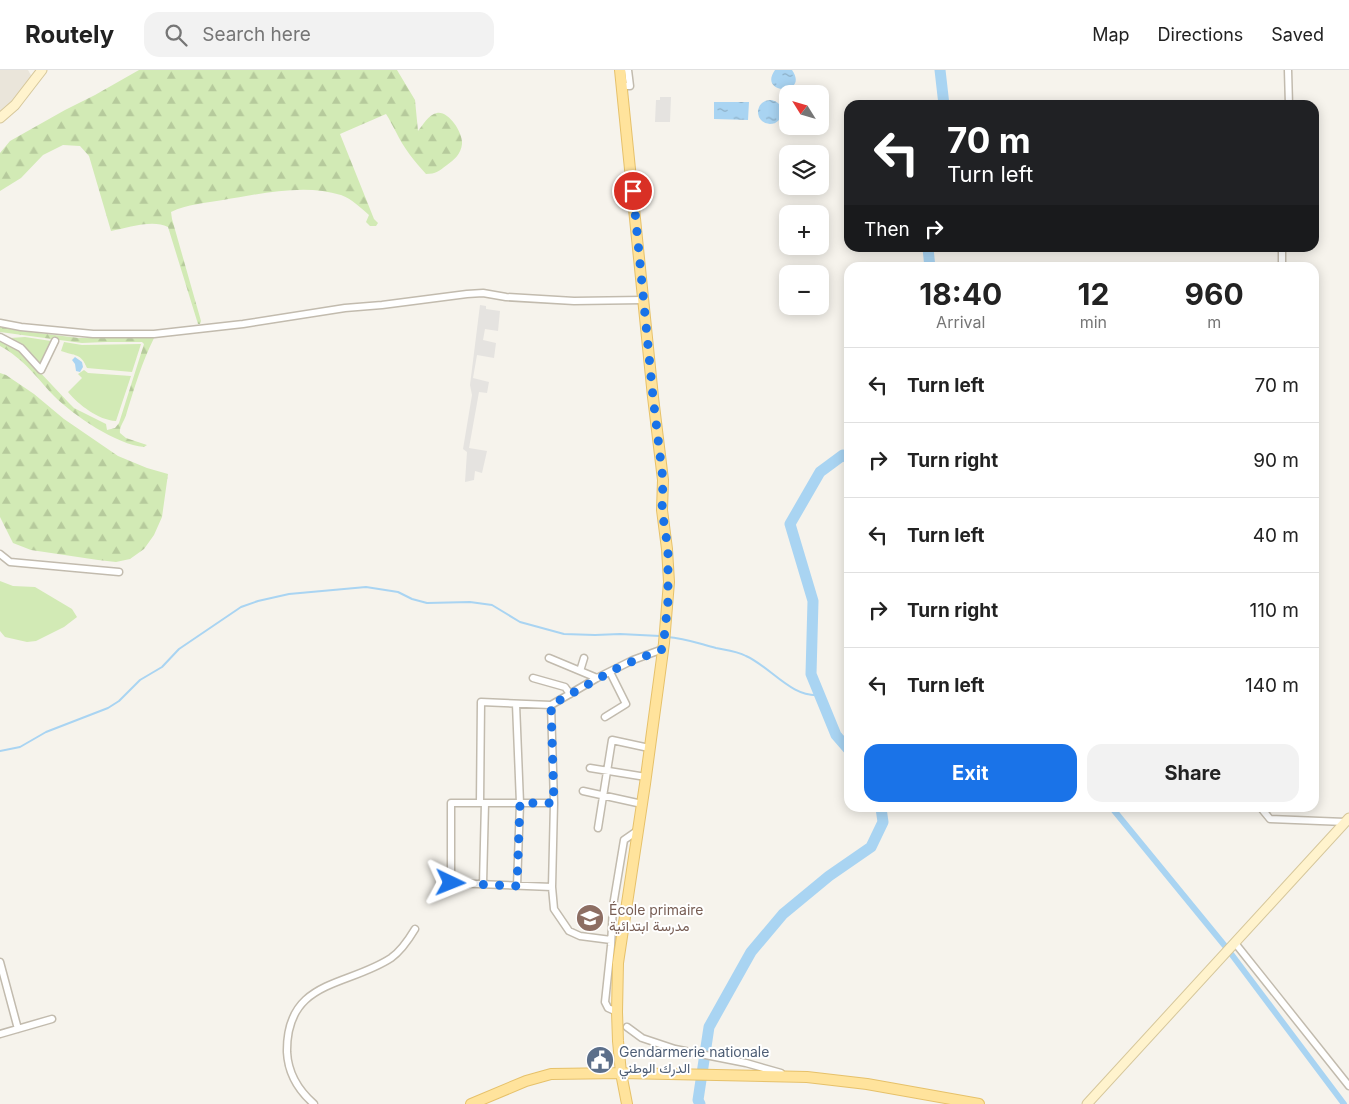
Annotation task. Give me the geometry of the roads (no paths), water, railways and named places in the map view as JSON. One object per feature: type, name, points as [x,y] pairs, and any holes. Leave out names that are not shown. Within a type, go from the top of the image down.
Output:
[{"type":"main road","points":[[0,112],[11,103],[37,70]]},
{"type":"main road","points":[[0,118],[15,105],[42,70]]},
{"type":"main road","points":[[620,70],[663,480],[662,510],[668,549],[669,582],[665,632],[646,777],[618,964],[617,1012],[621,1073],[627,1104]]},
{"type":"main road","points":[[1087,1104],[1348,820]]},
{"type":"main road","points":[[471,1104],[518,1084],[551,1074],[621,1073],[794,1077],[867,1084],[979,1104]]},
{"type":"street","points":[[621,86],[630,86],[628,70]]},
{"type":"street","points":[[1288,70],[1289,100]]},
{"type":"street","points":[[0,324],[92,334],[154,334],[242,324],[345,308],[468,294],[483,293],[506,297],[574,301],[643,300]]},
{"type":"street","points":[[0,337],[20,348],[42,370],[55,342]]},
{"type":"street","points":[[0,554],[10,562],[118,572]]},
{"type":"street","points":[[483,884],[482,702],[551,705],[598,678],[663,646]]},
{"type":"street","points":[[549,658],[598,678]]},
{"type":"street","points":[[580,671],[584,658]]},
{"type":"street","points":[[605,717],[626,704],[610,672]]},
{"type":"street","points":[[533,678],[565,687],[570,694]]},
{"type":"street","points":[[516,704],[520,803],[517,886]]},
{"type":"street","points":[[551,705],[554,803],[552,887],[554,909],[569,932],[580,936],[611,940]]},
{"type":"street","points":[[598,828],[612,740],[649,748]]},
{"type":"street","points":[[590,768],[646,777]]},
{"type":"street","points":[[583,791],[642,804]]},
{"type":"street","points":[[552,887],[451,883],[452,803],[554,803]]},
{"type":"street","points":[[1264,812],[1270,819],[1348,820]]},
{"type":"street","points":[[617,1012],[608,1008],[605,1002],[613,906],[624,840],[637,831]]},
{"type":"street","points":[[314,1104],[299,1089],[288,1066],[287,1042],[289,1029],[296,1013],[311,994],[323,987],[383,963],[393,956],[408,941],[415,929]]},
{"type":"street","points":[[1235,943],[1349,1086]]},
{"type":"street","points":[[0,962],[18,1028]]},
{"type":"street","points":[[0,1034],[52,1019]]},
{"type":"street","points":[[627,1027],[642,1038],[675,1049],[746,1063],[794,1077]]},
{"type":"water","points":[[775,70],[792,70],[796,78],[793,85],[779,85],[779,88],[773,84],[771,78]]},
{"type":"water","points":[[765,101],[775,101],[778,104],[779,119],[775,123],[765,123],[759,117],[759,107]]},
{"type":"water","points":[[714,102],[749,102],[748,120],[714,119]]},
{"type":"water","points":[[75,357],[82,362],[83,367],[80,372],[76,371],[72,360]]},
{"type":"waterway","points":[[940,70],[943,100]]},
{"type":"waterway","points":[[928,252],[929,262]]},
{"type":"waterway","points":[[844,456],[820,472],[790,524],[813,601],[811,674],[836,735],[844,744]]},
{"type":"waterway","points":[[0,751],[20,747],[46,732],[108,708],[119,701],[140,680],[162,667],[179,649],[241,607],[289,594],[366,587],[398,592],[412,599],[427,603],[470,602],[492,605],[520,622],[564,634],[660,636]]},
{"type":"waterway","points":[[667,637],[739,653],[755,661],[790,687],[810,695],[820,695]]},
{"type":"waterway","points":[[700,1104],[698,1100],[709,1027],[751,952],[783,914],[829,876],[871,847],[883,822],[882,812]]},
{"type":"waterway","points":[[1115,812],[1225,946]]},
{"type":"waterway","points":[[1232,955],[1344,1104]]},
{"type":"place","name":"École primaire مدرسة ابتدائية","points":[[590,918]]},
{"type":"place","name":"Gendarmerie nationale الدرك الوطني","points":[[600,1060]]}]
